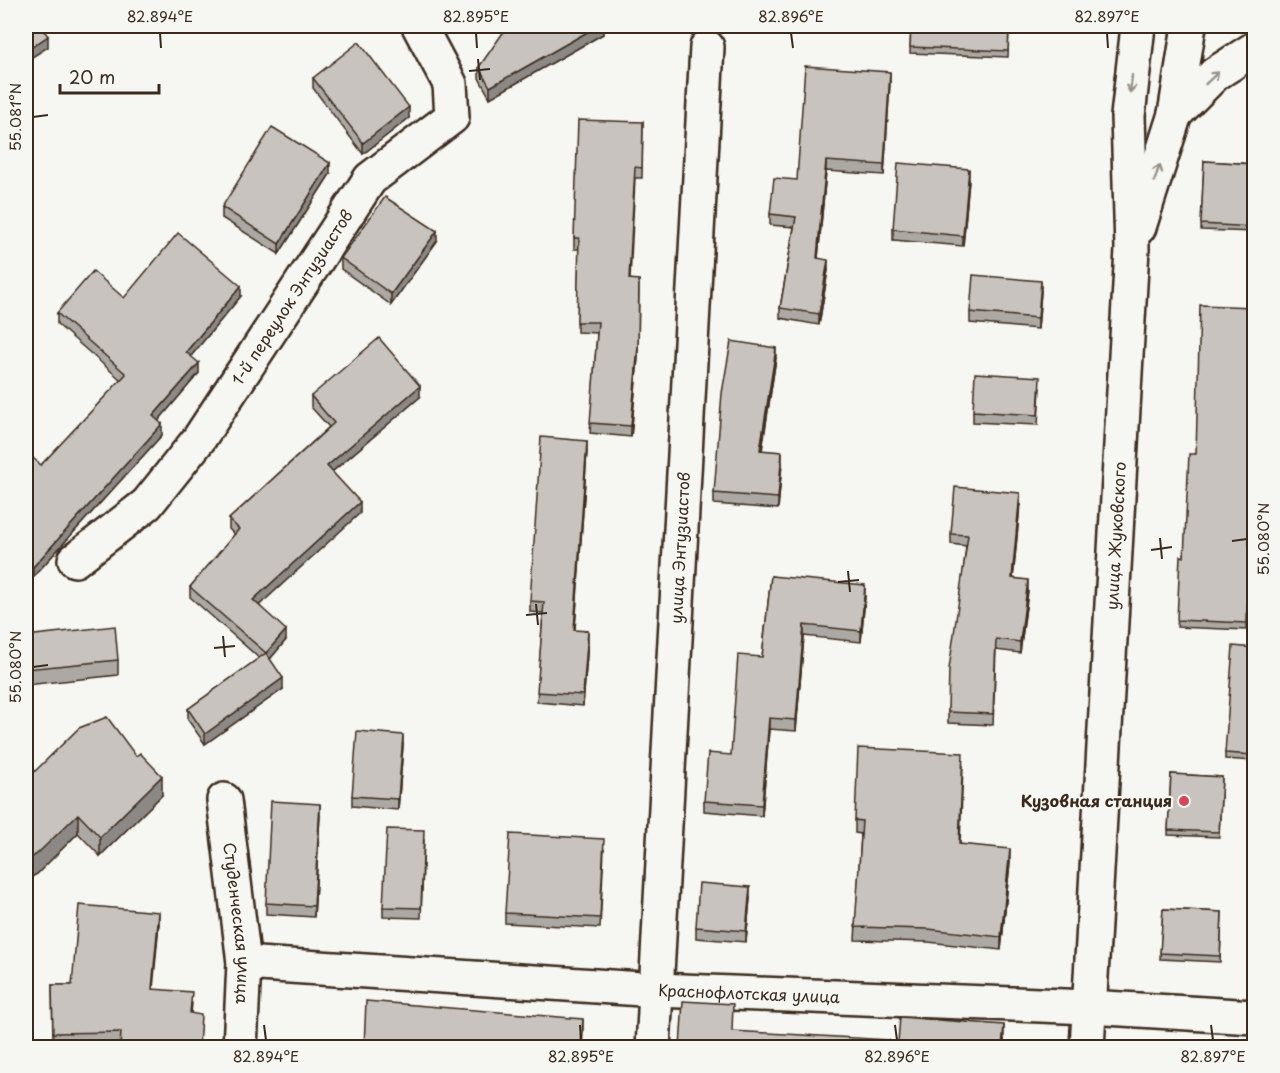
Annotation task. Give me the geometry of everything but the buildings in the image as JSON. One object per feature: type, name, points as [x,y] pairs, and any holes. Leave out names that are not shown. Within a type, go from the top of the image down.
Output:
[{"type":"street","name":"1-й переулок Энтузиастов","points":[[75,560],[147,504],[199,439],[370,179],[452,117],[450,84],[419,26]]},
{"type":"street","name":"улица Жуковского","points":[[1087,1047],[1132,249],[1128,116],[1138,26]]},
{"type":"street","points":[[1132,249],[1175,114],[1189,26]]},
{"type":"street","name":"улица Энтузиастов","points":[[653,1047],[707,47]]},
{"type":"street","points":[[1175,114],[1215,74],[1254,49]]},
{"type":"street","name":"Студенческая улица","points":[[224,800],[244,963],[240,1047]]},
{"type":"street","name":"Краснофлотская улица","points":[[244,963],[657,990],[1089,1007],[1254,1017]]},
{"type":"place","name":"Кузовная станция","points":[[1184,801]]}]
